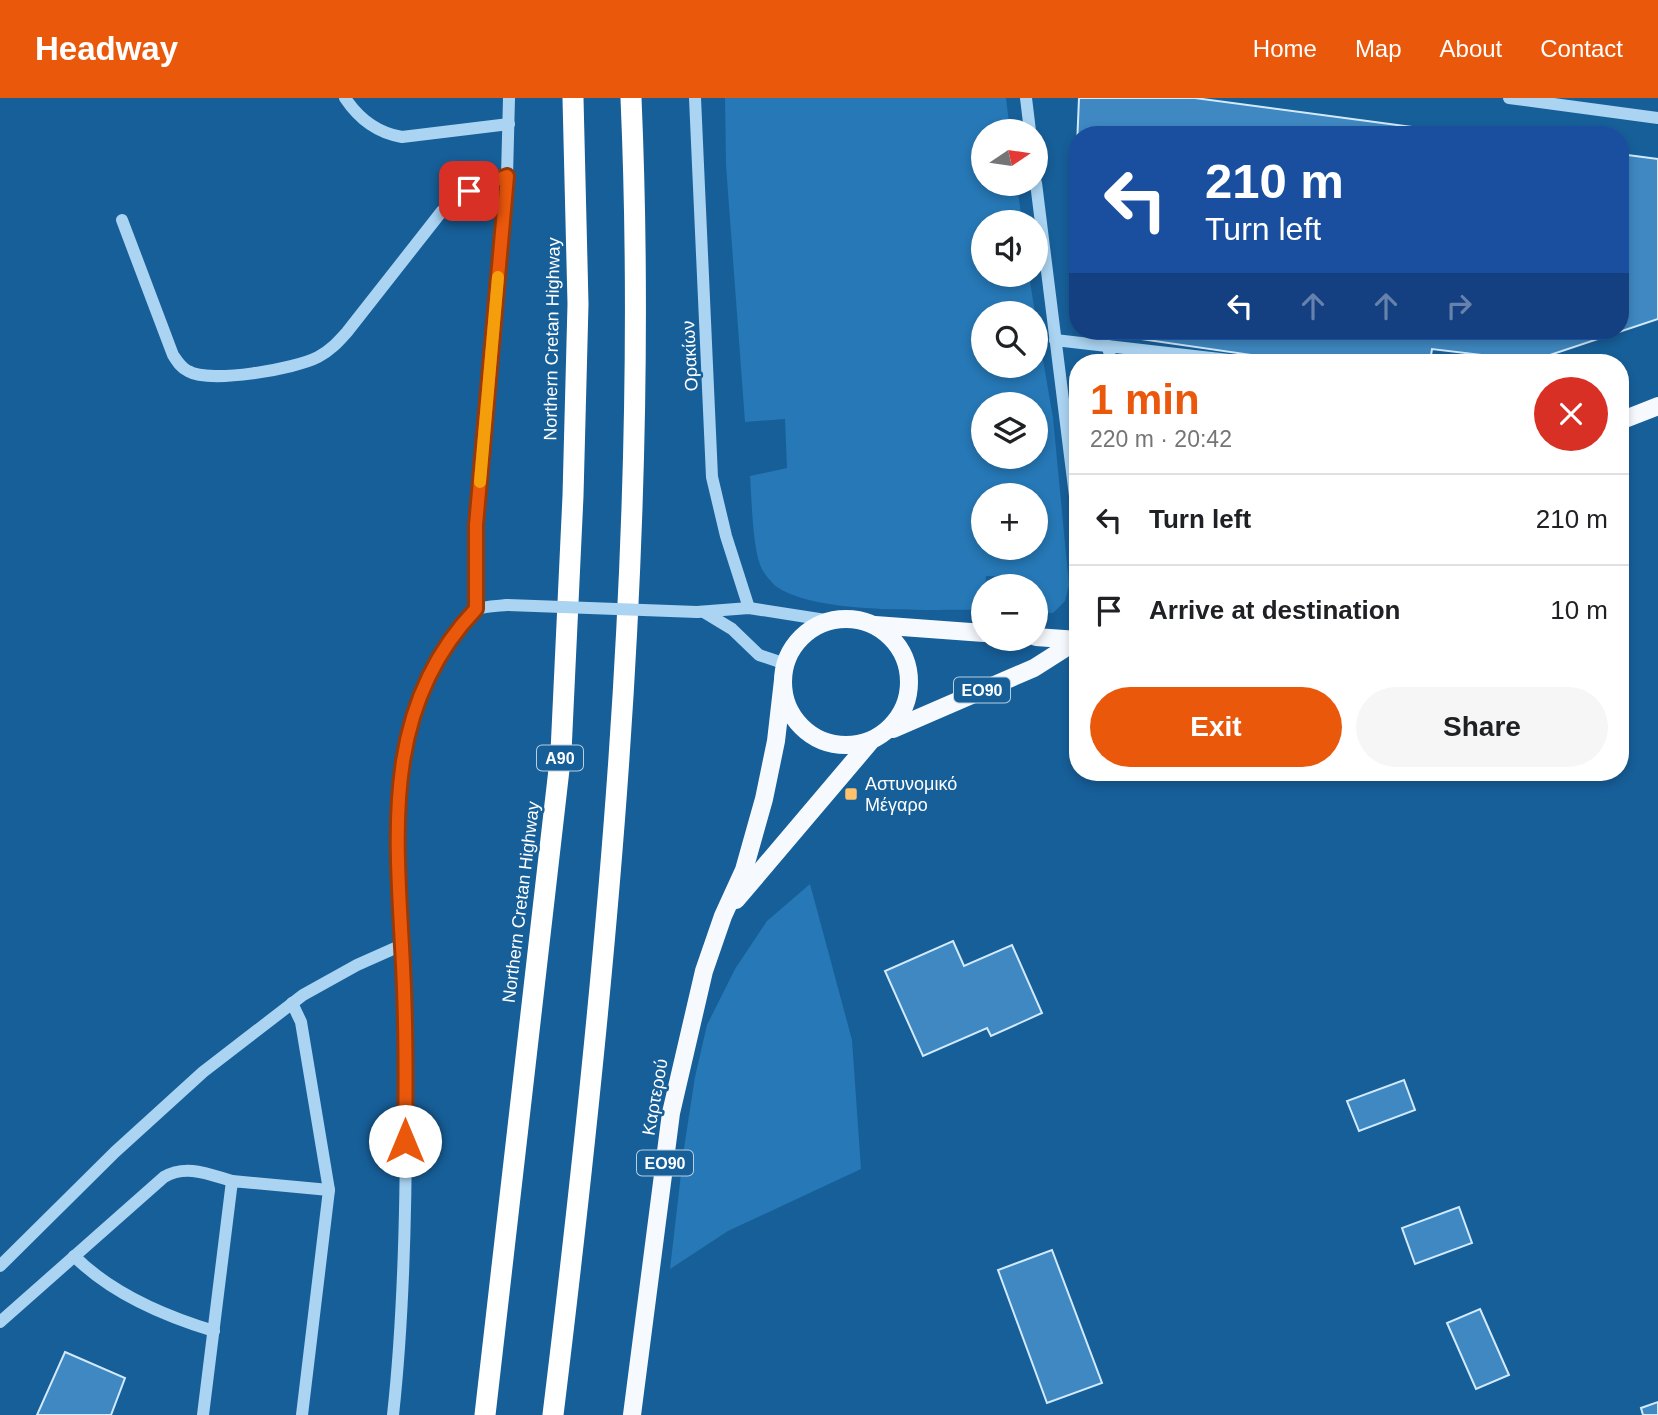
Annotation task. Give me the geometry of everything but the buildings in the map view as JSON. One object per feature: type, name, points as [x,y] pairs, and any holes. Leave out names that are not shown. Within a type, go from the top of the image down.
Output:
[{"type":"highway","name":"Northern Cretan Highway","points":[[485,1415],[561,752],[578,304],[573,98]]},
{"type":"highway","points":[[553,1415],[581,1188],[619,754],[633,476],[635,183],[631,98]]},
{"type":"main road","points":[[1629,417],[1658,406]]},
{"type":"main road","points":[[832,621],[846,619],[872,625],[971,632]]},
{"type":"main road","name":"ΕΟ90","points":[[832,621],[817,626],[803,636],[793,649],[785,672],[790,711],[810,734],[824,742],[840,746],[855,746],[877,737],[895,722],[904,708],[909,676],[905,660],[898,645],[872,625]]},
{"type":"main road","name":"Καρτερού","points":[[1048,638],[1069,639]]},
{"type":"main road","name":"Καρτερού","points":[[723,916],[877,737],[1034,668],[1069,646]]},
{"type":"main road","name":"Καρτερού","points":[[632,1415],[671,1113],[704,971],[723,916],[744,870],[764,799],[776,741],[785,672]]},
{"type":"street","points":[[345,98],[365,121],[378,130],[393,135],[419,136],[509,124]]},
{"type":"street","points":[[476,609],[476,525],[507,176],[509,98]]},
{"type":"street","name":"Ορακίων","points":[[695,98],[712,477],[726,536],[749,608]]},
{"type":"street","points":[[1026,98],[1029,119]]},
{"type":"street","points":[[1509,98],[1658,118]]},
{"type":"street","points":[[122,220],[173,355],[182,366],[191,373],[206,375],[269,371],[306,363],[330,350],[442,211],[469,191],[507,176]]},
{"type":"street","points":[[1038,196],[1069,450]]},
{"type":"street","points":[[1055,340],[1177,354]]},
{"type":"street","points":[[1108,346],[1110,354]]},
{"type":"street","points":[[393,1415],[398,1374],[404,1247],[406,1117],[397,816],[405,747],[427,676],[456,630],[476,609],[507,605],[700,612],[749,608],[832,621]]},
{"type":"street","points":[[700,612],[732,629],[759,655],[785,672]]},
{"type":"street","points":[[0,1266],[115,1152],[203,1072],[292,1003],[331,978],[402,945]]},
{"type":"street","points":[[292,1003],[301,1022],[329,1190],[302,1415]]},
{"type":"street","points":[[0,1322],[164,1177],[175,1171],[192,1170],[232,1181],[329,1190]]},
{"type":"street","points":[[203,1415],[232,1181]]},
{"type":"street","points":[[74,1256],[93,1274],[174,1319],[214,1331]]},
{"type":"shaded area","points":[[725,98],[1006,98],[1009,119],[971,119],[971,196],[1019,196],[1020,210],[971,210],[971,287],[1031,287],[1033,301],[971,301],[971,378],[1046,378],[1053,418],[1069,585],[1065,601],[1053,613],[1048,613],[1048,574],[971,574],[971,610],[847,606],[795,596],[777,587],[759,562],[753,525],[750,476],[787,468],[785,419],[745,422],[726,165]]},
{"type":"shaded area","points":[[810,884],[852,1040],[861,1169],[728,1231],[670,1269],[684,1148],[695,1077],[707,1025],[735,969],[767,921]]},
{"type":"slow traffic","points":[[480,482],[498,277]]},
{"type":"place","name":"Αστυνομικό Μέγαρο","points":[[851,794]]},
{"type":"route","points":[[405,1141],[404,989],[398,803],[405,747],[427,676],[456,630],[476,609],[476,525],[507,176],[469,191]]}]
